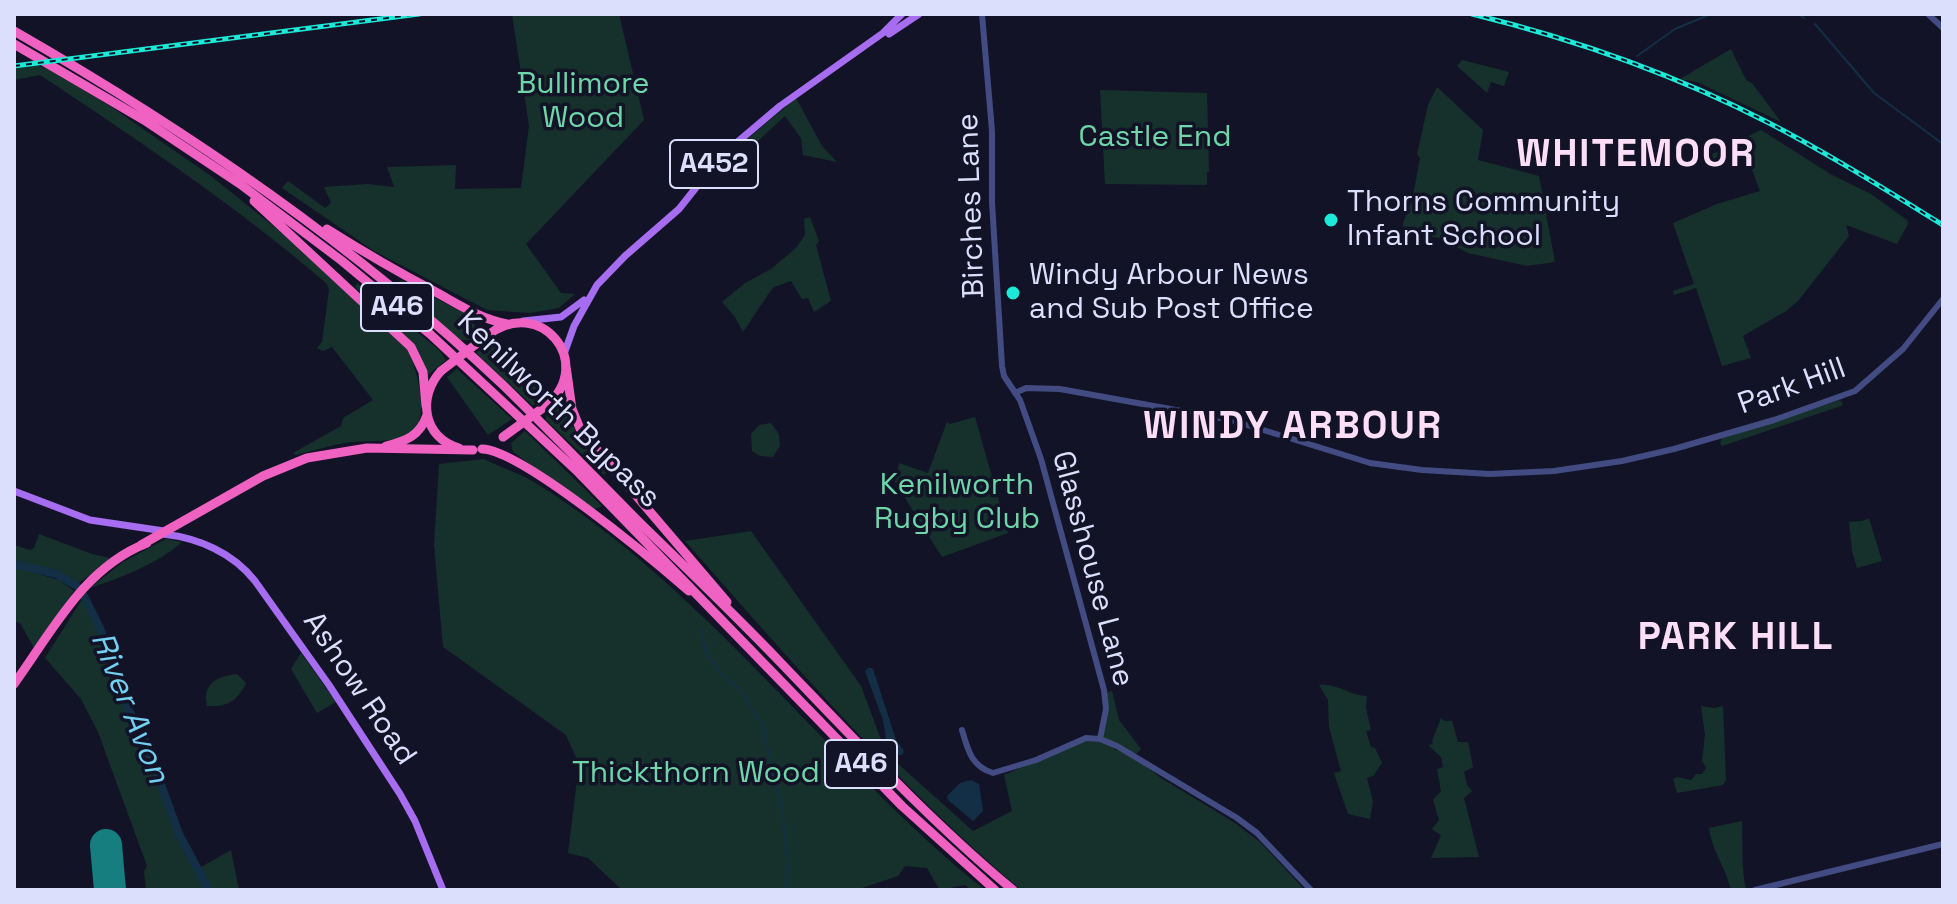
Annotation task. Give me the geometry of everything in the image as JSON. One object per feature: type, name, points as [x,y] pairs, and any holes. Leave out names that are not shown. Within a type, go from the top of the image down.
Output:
[{"type":"highway","name":"Kenilworth Bypass","points":[[14,31],[212,153],[287,205],[408,301],[503,386],[758,640],[906,794],[1013,890]]},
{"type":"highway","name":"Kenilworth Bypass","points":[[14,44],[144,120],[212,166],[311,237],[430,334],[578,472],[902,806],[995,890]]},
{"type":"highway","points":[[212,166],[289,232],[411,347],[423,372],[426,410],[432,427],[443,441],[455,447],[505,454],[623,536],[733,630]]},
{"type":"highway","points":[[287,205],[409,278],[478,315],[507,324]]},
{"type":"highway","points":[[14,684],[72,600],[91,580],[145,542],[263,476],[300,460],[402,442],[413,436],[420,430],[429,389],[441,371],[488,335],[507,324],[520,322],[540,326],[550,333],[564,354],[572,409],[581,431],[758,640]]},
{"type":"highway","points":[[378,447],[451,452],[478,449],[503,437],[547,405],[561,387],[566,366]]},
{"type":"main road","name":"A452","points":[[520,322],[561,317],[575,309],[614,266],[679,209],[731,146],[894,24],[902,14]]},
{"type":"main road","name":"A452","points":[[865,46],[919,14]]},
{"type":"main road","name":"A452","points":[[564,354],[571,332],[592,293]]},
{"type":"main road","name":"Ashow Road","points":[[14,491],[79,517],[139,526],[198,542],[227,555],[243,567],[308,654],[400,794],[415,821],[443,890]]},
{"type":"main road","points":[[189,519],[185,530],[198,542]]},
{"type":"main road","points":[[139,526],[149,532],[145,542]]},
{"type":"street","name":"Birches Lane","points":[[982,14],[992,131],[992,202],[1002,366],[1004,376],[1015,393]]},
{"type":"street","points":[[1928,14],[1943,28]]},
{"type":"street","name":"Park Hill","points":[[1015,393],[1026,388],[1060,389],[1202,414],[1237,422],[1358,461],[1422,470],[1490,474],[1554,471],[1653,455],[1774,420],[1855,391],[1903,349],[1943,299]]},
{"type":"street","name":"Glasshouse Lane","points":[[1015,393],[1041,459],[1104,690],[1106,709],[1100,739]]},
{"type":"street","points":[[962,730],[972,760],[993,773],[1036,760],[1083,739],[1100,739],[1135,755],[1257,833],[1311,890]]},
{"type":"street","points":[[1755,890],[1943,844]]},
{"type":"green space","name":"Bullimore Wood","points":[[512,14],[619,14],[644,120],[526,244],[561,293],[575,294],[559,308],[530,313],[487,310],[374,251],[282,188],[288,181],[325,208],[331,203],[324,187],[368,184],[394,187],[387,167],[456,165],[455,189],[521,188],[529,126]]},
{"type":"green space","points":[[1731,49],[1746,80],[1752,83],[1781,122],[1697,82],[1680,79]]},
{"type":"green space","points":[[1462,60],[1509,72],[1504,86],[1491,82],[1487,93],[1457,66]]},
{"type":"green space","points":[[36,65],[113,108],[211,176],[297,245],[407,349],[418,379],[421,404],[418,425],[412,432],[398,439],[345,443],[296,455],[293,453],[341,426],[343,418],[373,400],[332,347],[323,351],[317,348],[322,342],[329,290],[327,284],[223,201],[40,75],[14,80],[14,69]]},
{"type":"green space","points":[[1437,87],[1483,130],[1478,160],[1539,176],[1555,262],[1527,266],[1468,253],[1439,238],[1403,232],[1403,223],[1412,201],[1420,158],[1417,154],[1428,105]]},
{"type":"green space","name":"Castle End","points":[[1100,90],[1207,93],[1207,185],[1105,184]]},
{"type":"green space","points":[[796,98],[822,146],[837,162],[803,155],[801,138],[785,116],[708,187],[703,184],[736,149]]},
{"type":"green space","points":[[1761,130],[1832,175],[1871,194],[1907,220],[1908,224],[1897,244],[1846,225],[1849,236],[1798,301],[1743,336],[1751,358],[1722,366],[1696,288],[1674,295],[1673,291],[1694,284],[1673,223],[1717,204],[1760,191],[1741,148],[1702,163],[1698,161]]},
{"type":"green space","points":[[810,217],[819,241],[816,245],[831,301],[814,312],[808,298],[802,299],[791,281],[774,287],[743,332],[722,302],[796,248],[805,235],[804,219]]},
{"type":"green space","points":[[401,280],[473,318],[476,332],[471,340],[460,340],[397,286]]},
{"type":"green space","points":[[357,283],[439,350],[446,360],[428,375],[417,348],[355,287]]},
{"type":"green space","points":[[494,340],[504,349],[513,369],[544,394],[533,406],[476,353]]},
{"type":"green space","points":[[457,369],[512,419],[488,435],[447,377]]},
{"type":"green space","points":[[1840,400],[1841,406],[1722,446],[1720,443],[1722,438]]},
{"type":"green space","points":[[563,406],[578,436],[609,472],[604,475],[546,420],[546,413]]},
{"type":"green space","name":"Kenilworth Rugby Club","points":[[975,417],[1008,533],[942,557],[895,482],[899,463],[928,473],[947,422],[950,424]]},
{"type":"green space","points":[[771,423],[779,434],[780,446],[773,457],[760,456],[752,451],[751,434],[759,425]]},
{"type":"green space","points":[[525,431],[602,506],[593,510],[513,452],[511,443]]},
{"type":"green space","name":"Thickthorn Wood","points":[[484,459],[534,482],[597,525],[656,573],[712,625],[872,788],[985,890],[971,890],[965,885],[940,890],[927,868],[905,866],[898,876],[856,890],[622,890],[588,858],[568,853],[579,764],[566,735],[443,647],[434,545],[439,464]]},
{"type":"green space","points":[[1869,518],[1882,561],[1857,568],[1849,522]]},
{"type":"green space","points":[[751,531],[861,686],[886,753],[973,831],[1012,811],[1004,775],[1084,741],[1101,742],[1133,756],[1161,778],[1232,821],[1260,842],[1305,890],[1021,890],[888,765],[685,541]]},
{"type":"green space","points":[[39,534],[92,554],[115,559],[78,583],[54,570],[14,561],[14,545],[30,550],[34,548]]},
{"type":"green space","points":[[166,539],[182,542],[150,564],[90,588],[123,562]]},
{"type":"green space","points":[[14,567],[59,580],[74,591],[34,648],[20,623],[14,621]]},
{"type":"green space","points":[[84,596],[99,627],[125,703],[145,740],[179,834],[209,890],[146,890],[144,871],[147,866],[98,732],[81,699],[45,658]]},
{"type":"green space","points":[[301,653],[336,702],[317,713],[291,669]]},
{"type":"green space","points":[[237,674],[246,683],[239,695],[226,704],[207,706],[209,686]]},
{"type":"green space","points":[[1319,685],[1367,696],[1371,730],[1366,731],[1371,747],[1375,748],[1382,763],[1373,776],[1367,778],[1373,802],[1370,819],[1348,814],[1334,773],[1341,771],[1329,727],[1328,700]]},
{"type":"green space","points":[[1112,691],[1119,720],[1141,749],[1135,755],[1100,739],[1105,693]]},
{"type":"green space","points":[[1701,706],[1723,706],[1726,780],[1723,785],[1677,793],[1673,779],[1691,780],[1706,768],[1702,761],[1705,735]]},
{"type":"green space","points":[[1441,718],[1452,721],[1458,742],[1468,742],[1473,767],[1464,772],[1472,791],[1464,798],[1479,857],[1431,858],[1441,835],[1432,829],[1439,820],[1433,800],[1441,791],[1437,769],[1443,767],[1441,757],[1428,745],[1433,744]]},
{"type":"green space","points":[[1742,821],[1746,890],[1731,890],[1709,828]]},
{"type":"green space","points":[[231,850],[239,890],[213,890],[201,867]]},
{"type":"water","points":[[868,668],[874,672],[896,740],[904,751],[902,755],[895,755],[887,745],[883,720],[865,671]]},
{"type":"water","points":[[971,780],[979,784],[983,811],[973,821],[947,796],[960,783]]},
{"type":"waterway","points":[[1637,56],[1675,29],[1711,14]]},
{"type":"waterway","points":[[1798,14],[1804,18]]},
{"type":"waterway","points":[[1815,24],[1874,93],[1943,144]]},
{"type":"waterway","name":"River Avon","points":[[14,564],[56,574],[77,586],[84,596],[101,630],[125,703],[145,740],[179,834],[209,890]]},
{"type":"waterway","points":[[702,628],[705,650],[720,673],[741,690],[763,727],[783,813],[788,869],[785,890]]},
{"type":"runway","points":[[106,845],[110,890]]},
{"type":"railway","points":[[14,66],[419,14]]},
{"type":"railway","points":[[1472,14],[1586,47],[1698,89],[1791,135],[1943,225]]},
{"type":"place","name":"Thorns Community Infant School","points":[[1331,220]]},
{"type":"place","name":"Windy Arbour News and Sub Post Office","points":[[1013,293]]},
{"type":"district","name":"WHITEMOOR","points":[[1636,156]]},
{"type":"district","name":"WINDY ARBOUR","points":[[1293,428]]},
{"type":"district","name":"PARK HILL","points":[[1736,639]]}]
